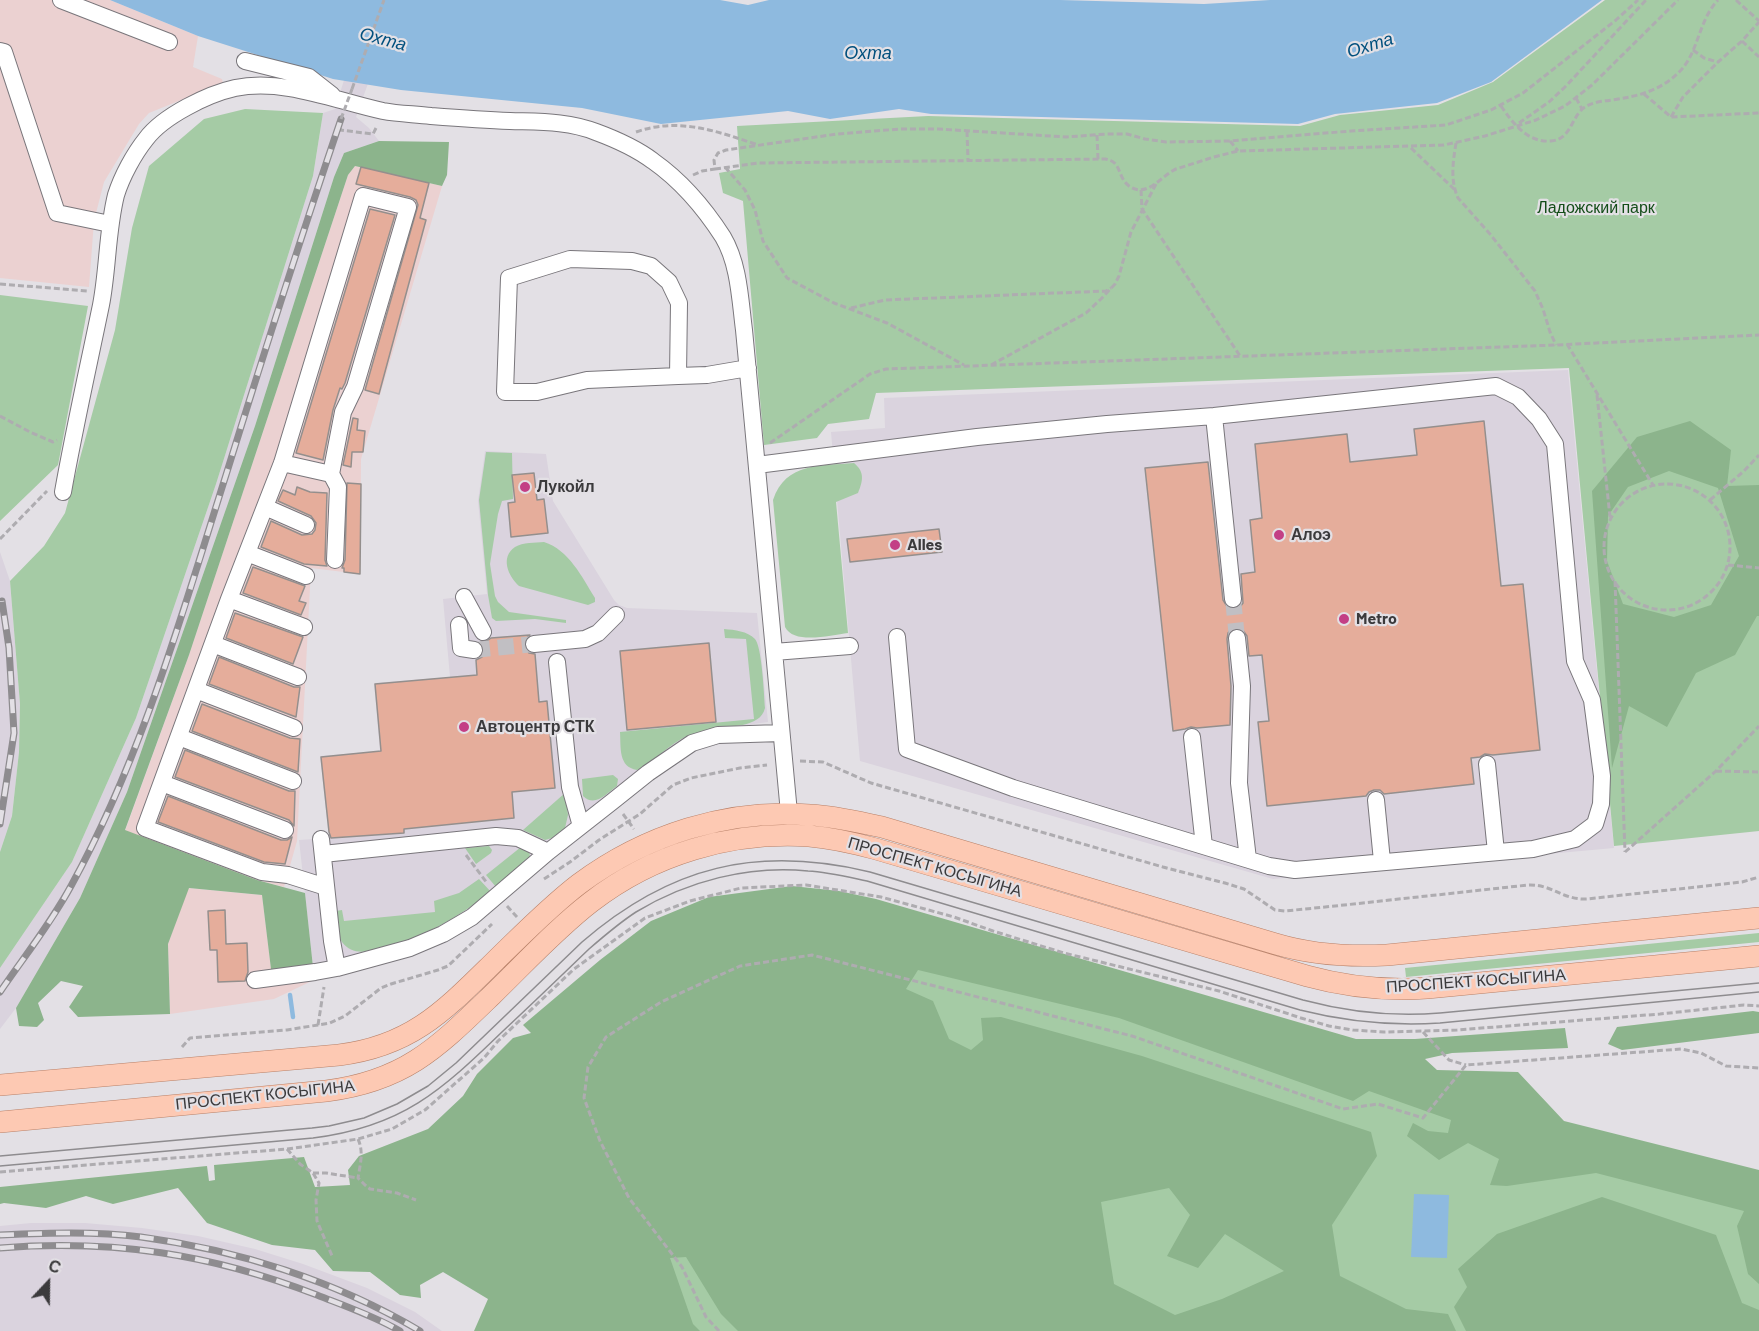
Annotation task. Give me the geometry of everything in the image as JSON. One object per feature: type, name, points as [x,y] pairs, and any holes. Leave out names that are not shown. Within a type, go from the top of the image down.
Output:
[{"type":"main road","name":"ПРОСПЕКТ КОСЫГИНА","points":[[0,1085],[339,1055],[379,1047],[417,1030],[439,1014],[551,908],[607,864],[671,833],[706,823],[741,817],[789,813],[847,819],[882,827],[1276,944],[1325,954],[1387,955],[1759,918]]},
{"type":"main road","name":"ПРОСПЕКТ КОСЫГИНА","points":[[0,1122],[326,1090],[357,1086],[379,1079],[414,1062],[440,1044],[566,924],[591,902],[619,883],[679,854],[711,844],[755,837],[810,837],[854,843],[1307,976],[1360,987],[1427,988],[1759,956]]},
{"type":"street","points":[[62,0],[169,42]]},
{"type":"street","points":[[0,51],[4,52],[57,213],[110,224]]},
{"type":"street","points":[[245,62],[309,77],[334,97]]},
{"type":"street","points":[[63,492],[103,293],[110,224],[117,190],[147,137],[162,122],[186,108],[233,88],[251,86],[296,89],[383,111],[485,120],[559,123],[576,125],[598,133],[645,156],[678,182],[712,222],[724,240],[734,262],[740,291],[748,368],[789,813]]},
{"type":"street","points":[[326,887],[288,875],[262,872],[145,828],[229,599],[282,463],[363,196],[408,207],[355,387],[343,412],[331,474],[338,487],[335,560]]},
{"type":"street","points":[[678,376],[678,303],[669,282],[651,266],[632,261],[570,259],[509,278],[505,392],[537,392],[587,380],[707,375],[748,368]]},
{"type":"street","points":[[756,459],[1107,424],[1214,416],[1496,386],[1518,398],[1539,419],[1555,444],[1575,661],[1592,700],[1602,776],[1601,804],[1595,824],[1575,839],[1533,849],[1295,870],[1269,866],[1013,788],[908,749],[897,637]]},
{"type":"street","points":[[1214,416],[1233,599]]},
{"type":"street","points":[[282,463],[331,474]]},
{"type":"street","points":[[265,507],[306,525]]},
{"type":"street","points":[[247,553],[306,576]]},
{"type":"street","points":[[464,597],[483,632]]},
{"type":"street","points":[[229,599],[304,627]]},
{"type":"street","points":[[534,644],[585,639],[598,633],[616,615]]},
{"type":"street","points":[[459,625],[468,649]]},
{"type":"street","points":[[1237,638],[1242,686],[1239,783],[1248,859]]},
{"type":"street","points":[[213,644],[298,677]]},
{"type":"street","points":[[774,652],[850,646]]},
{"type":"street","points":[[557,662],[570,788],[581,826]]},
{"type":"street","points":[[196,690],[294,728]]},
{"type":"street","points":[[255,980],[331,969],[410,948],[443,934],[472,917],[548,852],[648,774],[692,743],[718,735],[781,733]]},
{"type":"street","points":[[179,736],[293,781]]},
{"type":"street","points":[[1192,737],[1204,846]]},
{"type":"street","points":[[1487,764],[1496,852]]},
{"type":"street","points":[[162,783],[285,830]]},
{"type":"street","points":[[1376,800],[1382,861]]},
{"type":"street","points":[[331,969],[332,941],[322,846],[496,836],[518,838],[548,852]]},
{"type":"path","points":[[375,130],[373,134],[340,130],[341,119],[384,0]]},
{"type":"path","points":[[714,169],[714,160],[718,153],[726,150],[837,134],[900,129],[938,129],[1066,137],[1127,134],[1166,142],[1230,141],[1446,125],[1501,105],[1523,93],[1638,0]]},
{"type":"path","points":[[1515,125],[1549,102],[1566,86],[1646,0]]},
{"type":"path","points":[[678,182],[702,171],[758,163],[1098,159],[1112,160],[1117,164],[1128,186],[1141,190],[1157,183],[1176,169],[1238,151],[1428,147],[1456,143],[1536,120],[1556,111],[1592,85],[1678,0]]},
{"type":"path","points":[[1501,105],[1520,131],[1535,138],[1553,141],[1567,135],[1582,109],[1598,102],[1644,94],[1672,79],[1689,60],[1708,12],[1718,0]]},
{"type":"path","points":[[1671,117],[1683,97],[1743,41],[1759,22],[1736,0]]},
{"type":"path","points":[[1743,41],[1759,57]]},
{"type":"path","points":[[1693,50],[1704,58],[1718,62]]},
{"type":"path","points":[[1644,94],[1671,117],[1759,113]]},
{"type":"path","points":[[1576,98],[1582,109]]},
{"type":"path","points":[[632,133],[655,127],[690,126],[720,132],[758,145]]},
{"type":"path","points":[[967,131],[968,161]]},
{"type":"path","points":[[1098,135],[1098,159]]},
{"type":"path","points":[[1230,141],[1238,151]]},
{"type":"path","points":[[1456,143],[1453,170],[1458,198],[1535,291],[1556,345]]},
{"type":"path","points":[[1411,147],[1455,191]]},
{"type":"path","points":[[725,167],[745,190],[755,210],[763,241],[788,278],[834,303],[887,323],[966,366]]},
{"type":"path","points":[[990,365],[1086,313],[1111,288],[1122,269],[1131,232],[1157,183]]},
{"type":"path","points":[[1141,190],[1143,209],[1240,356]]},
{"type":"path","points":[[0,284],[103,293]]},
{"type":"path","points":[[851,308],[885,300],[1106,291],[1111,288]]},
{"type":"path","points":[[756,459],[870,374],[894,368],[1556,345],[1759,334]]},
{"type":"path","points":[[1567,344],[1653,485]]},
{"type":"path","points":[[1597,394],[1610,519]]},
{"type":"path","points":[[0,416],[53,442],[74,430]]},
{"type":"path","points":[[1710,500],[1759,455]]},
{"type":"path","points":[[0,539],[66,471]]},
{"type":"path","points":[[1669,484],[1698,491],[1710,500],[1725,519],[1728,531],[1730,554],[1721,580],[1698,602],[1683,608],[1666,610],[1650,608],[1635,601],[1622,591],[1606,563],[1604,547],[1610,519],[1628,497],[1653,485],[1669,484]]},
{"type":"path","points":[[1606,563],[1615,582],[1625,852],[1716,771],[1759,726]]},
{"type":"path","points":[[1728,565],[1759,568]]},
{"type":"path","points":[[800,761],[824,762],[871,783],[1225,883],[1244,889],[1275,910],[1285,911],[1528,885],[1545,886],[1572,898],[1587,898],[1742,882],[1759,877]]},
{"type":"path","points":[[1716,771],[1759,772]]},
{"type":"path","points":[[455,840],[518,918]]},
{"type":"path","points":[[0,1172],[287,1149],[358,1139],[392,1129],[425,1110],[484,1058],[498,1041],[574,969],[645,918],[690,901],[741,888],[806,885],[865,893],[954,917],[1064,953],[1219,991],[1267,1008],[1329,1026],[1353,1030],[1384,1032],[1457,1030],[1744,1005],[1759,1006]]},
{"type":"path","points":[[719,1331],[706,1317],[682,1267],[629,1198],[600,1140],[584,1098],[588,1067],[606,1037],[662,1002],[740,966],[813,955],[1132,1036],[1343,1109],[1378,1104],[1423,1118],[1466,1065]]},
{"type":"path","points":[[318,1025],[331,969]]},
{"type":"path","points":[[1422,1031],[1449,1060],[1466,1065],[1681,1049],[1701,1053],[1726,1066],[1759,1068]]},
{"type":"path","points":[[358,1139],[362,1146],[358,1178]]},
{"type":"path","points":[[287,1149],[300,1164],[313,1173],[319,1182],[316,1200],[317,1221],[333,1257]]},
{"type":"path","points":[[313,1173],[358,1178],[370,1189],[397,1193],[416,1200]]},
{"type":"shaded area","points":[[0,0],[110,0],[198,36],[193,67],[222,79],[223,83],[149,113],[139,124],[104,182],[94,221],[89,287],[0,278]]},
{"type":"shaded area","points":[[369,0],[398,0],[356,117],[379,141],[344,153],[334,177],[255,426],[127,792],[80,898],[16,1008],[0,1029],[0,968],[72,862],[136,718],[216,484],[313,176],[323,113],[335,109]]},
{"type":"shaded area","points":[[355,166],[442,186],[361,459],[360,574],[311,568],[297,841],[284,887],[257,880],[125,831],[189,655],[348,175]]},
{"type":"shaded area","points":[[1568,370],[1614,848],[1273,879],[860,761],[831,432],[885,428],[884,398]]},
{"type":"shaded area","points":[[485,451],[546,454],[553,501],[619,605],[627,608],[757,613],[768,722],[718,729],[491,896],[408,944],[313,966],[299,840],[329,838],[320,756],[380,751],[374,683],[450,677],[443,599],[487,594],[478,501]]},
{"type":"shaded area","points":[[0,552],[10,581],[20,704],[19,752],[12,816],[0,852]]},
{"type":"shaded area","points":[[188,888],[262,895],[271,968],[313,967],[316,979],[274,999],[170,1014],[168,944]]},
{"type":"shaded area","points":[[31,1223],[85,1223],[142,1228],[198,1236],[255,1249],[367,1288],[415,1312],[442,1331],[0,1331],[0,1226]]},
{"type":"green space","name":"Ладожский парк","points":[[1605,0],[1759,0],[1759,831],[1614,846],[1569,368],[876,393],[869,419],[828,424],[817,438],[764,445],[743,201],[723,193],[719,173],[740,169],[737,126],[928,116],[1300,126],[1340,115],[1438,105],[1493,82]]},
{"type":"green space","points":[[245,109],[323,113],[313,176],[216,484],[136,718],[72,862],[0,968],[0,852],[12,816],[19,752],[20,704],[10,581],[44,546],[65,513],[115,330],[132,228],[149,166],[204,119]]},
{"type":"green space","points":[[379,141],[449,142],[447,175],[442,186],[355,166],[348,175],[189,655],[125,830],[257,880],[305,893],[313,967],[271,969],[262,895],[189,888],[168,944],[170,1014],[78,1017],[69,1007],[83,986],[61,981],[38,1003],[44,1020],[37,1027],[19,1026],[16,1008],[80,898],[127,792],[255,426],[334,177],[344,153]]},
{"type":"green space","points":[[0,295],[88,306],[58,465],[0,521]]},
{"type":"green space","points":[[1690,421],[1731,450],[1727,486],[1759,485],[1759,616],[1735,655],[1696,673],[1667,727],[1629,706],[1612,768],[1592,491],[1637,437]],"holes":[[[1669,471],[1718,488],[1739,556],[1711,605],[1674,617],[1623,604],[1607,561],[1608,516],[1628,487]]]},
{"type":"green space","points":[[486,452],[512,453],[513,499],[502,501],[490,564],[495,596],[509,612],[566,620],[566,623],[535,619],[496,621],[492,618],[479,500]]},
{"type":"green space","points":[[854,463],[862,477],[858,493],[836,502],[848,633],[814,638],[796,636],[785,627],[773,500],[786,479],[795,472],[817,466]]},
{"type":"green space","points":[[544,542],[561,551],[574,565],[595,598],[595,602],[588,605],[519,586],[515,582],[507,566],[510,551],[522,544]]},
{"type":"green space","points":[[724,629],[737,630],[755,639],[762,672],[765,708],[762,715],[757,720],[743,725],[712,729],[685,737],[643,768],[637,770],[626,765],[622,756],[620,732],[754,719],[746,639],[725,638]]},
{"type":"green space","points":[[613,775],[618,779],[617,786],[605,795],[596,800],[583,796],[582,779]]},
{"type":"green space","points":[[565,793],[568,815],[565,828],[552,838],[545,840],[523,830]]},
{"type":"green space","points":[[489,846],[491,853],[476,864],[465,848]]},
{"type":"green space","points":[[521,847],[529,850],[530,857],[496,887],[486,875]]},
{"type":"green space","points":[[479,879],[491,892],[454,918],[414,938],[362,952],[351,950],[340,939],[336,911],[342,910],[344,921],[435,912],[434,901],[459,893]]},
{"type":"green space","points":[[792,886],[839,891],[876,899],[1356,1039],[1415,1039],[1565,1028],[1568,1048],[1452,1053],[1425,1059],[1437,1070],[1518,1072],[1564,1121],[1759,1170],[1759,1284],[1748,1274],[1737,1226],[1744,1211],[1596,1173],[1507,1186],[1490,1185],[1499,1159],[1468,1143],[1439,1160],[1407,1136],[1413,1123],[1428,1131],[1448,1133],[1451,1120],[1369,1091],[1353,1101],[1119,1018],[918,970],[906,989],[933,1001],[949,1039],[971,1050],[983,1040],[981,1018],[1001,1017],[1142,1056],[1371,1132],[1377,1156],[1332,1225],[1340,1276],[1406,1309],[1448,1314],[1456,1331],[738,1331],[721,1314],[686,1257],[670,1258],[693,1324],[700,1331],[474,1331],[488,1299],[443,1272],[420,1285],[421,1298],[400,1295],[370,1272],[333,1271],[315,1250],[272,1245],[207,1223],[178,1188],[113,1204],[86,1196],[46,1208],[0,1204],[0,1187],[207,1166],[209,1181],[215,1180],[214,1165],[304,1157],[315,1187],[350,1185],[348,1170],[359,1156],[428,1129],[463,1096],[477,1074],[513,1038],[531,1033],[523,1025],[600,960],[651,921],[709,897]],"holes":[[[1169,1188],[1190,1215],[1167,1256],[1198,1268],[1225,1234],[1284,1271],[1222,1299],[1175,1315],[1114,1284],[1101,1202]]]},
{"type":"green space","points":[[713,901],[1759,1183],[1759,1331],[685,1331],[531,1033]]},
{"type":"green space","points":[[1759,933],[1759,942],[1406,977],[1405,968]]},
{"type":"green space","points":[[1759,1012],[1759,1033],[1622,1050],[1608,1044],[1617,1027]]},
{"type":"green space","points":[[1602,1197],[1716,1235],[1742,1303],[1759,1310],[1759,1331],[1466,1331],[1454,1307],[1467,1287],[1458,1269],[1497,1234]]},
{"type":"water","name":"Охта","points":[[110,0],[720,0],[748,5],[769,0],[1060,0],[1204,4],[1270,0],[1602,0],[1491,82],[1437,103],[1335,114],[1298,124],[931,114],[899,109],[830,119],[788,111],[661,124],[582,108],[401,90],[333,79],[198,36]]},
{"type":"water","points":[[1414,1194],[1449,1195],[1447,1258],[1411,1257]]},
{"type":"building","points":[[361,167],[429,183],[420,218],[426,220],[379,394],[365,390],[418,205],[416,200],[410,197],[356,184]]},
{"type":"building","points":[[370,209],[395,215],[345,383],[342,389],[340,388],[333,410],[323,460],[296,453]]},
{"type":"building","points":[[353,418],[358,419],[357,430],[365,431],[363,452],[352,452],[351,467],[343,465]]},
{"type":"building","name":"Metro","points":[[1484,421],[1501,586],[1523,584],[1540,750],[1485,754],[1471,758],[1474,784],[1384,794],[1380,790],[1374,790],[1366,796],[1267,806],[1258,722],[1269,721],[1262,655],[1249,656],[1247,636],[1242,629],[1231,629],[1227,639],[1231,686],[1230,725],[1191,727],[1173,731],[1145,468],[1208,462],[1223,600],[1228,608],[1235,609],[1243,603],[1241,574],[1255,572],[1250,520],[1262,518],[1255,444],[1347,434],[1350,462],[1417,455],[1414,429]]},
{"type":"building","points":[[534,473],[537,500],[544,499],[548,533],[511,537],[508,503],[515,502],[512,475]]},
{"type":"building","points":[[347,483],[361,484],[360,574],[344,572],[342,568],[345,560]]},
{"type":"building","points":[[297,487],[310,492],[327,493],[325,560],[327,566],[304,564],[261,547],[271,521],[302,535],[312,534],[315,530],[316,523],[311,516],[278,501],[283,490],[295,495]]},
{"type":"building","name":"Alles","points":[[939,529],[942,552],[850,562],[847,539]]},
{"type":"building","points":[[253,567],[305,586],[299,601],[306,603],[301,615],[243,593]]},
{"type":"building","points":[[235,613],[303,637],[293,664],[226,638]]},
{"type":"building","name":"Автоцентр СТК","points":[[530,635],[525,639],[524,646],[529,653],[535,654],[539,702],[547,701],[555,788],[512,792],[514,818],[404,829],[404,833],[331,838],[321,757],[381,751],[375,684],[477,675],[476,660],[482,657],[484,651],[481,642],[491,638]]},
{"type":"building","points":[[709,643],[716,722],[627,730],[620,651]]},
{"type":"building","points":[[219,657],[294,687],[300,687],[296,717],[209,684]]},
{"type":"building","points":[[202,704],[290,738],[300,739],[298,772],[192,731]]},
{"type":"building","points":[[185,750],[289,791],[295,791],[294,826],[289,820],[175,777]]},
{"type":"building","points":[[168,796],[281,840],[292,837],[285,864],[264,862],[158,822]]},
{"type":"building","points":[[225,910],[226,944],[247,943],[248,972],[245,981],[218,982],[217,950],[210,950],[208,911]]},
{"type":"waterway","points":[[290,995],[293,1017]]},
{"type":"tunnel","points":[[1233,599],[1237,638]]},
{"type":"tunnel","points":[[474,650],[534,644]]},
{"type":"tram line","points":[[0,1156],[312,1128],[364,1118],[397,1104],[428,1086],[456,1063],[582,942],[615,916],[648,895],[682,879],[717,868],[752,862],[790,861],[829,864],[870,872],[1303,1000],[1337,1008],[1405,1014],[1440,1013],[1759,983]]},
{"type":"tram line","points":[[0,1166],[313,1138],[372,1125],[418,1103],[439,1088],[481,1052],[589,949],[636,912],[697,884],[741,873],[786,870],[838,875],[867,881],[1300,1010],[1352,1020],[1404,1024],[1440,1023],[1759,992]]},
{"type":"railway","points":[[0,992],[46,927],[71,886],[96,837],[140,736],[176,632],[341,119]]},
{"type":"railway","points":[[0,824],[14,733],[9,648],[2,601]]},
{"type":"railway","points":[[0,1235],[71,1233],[124,1235],[214,1250],[250,1259],[320,1283],[355,1297],[420,1331]]},
{"type":"railway","points":[[0,1248],[42,1246],[122,1248],[200,1260],[278,1281],[359,1312],[400,1331]]},
{"type":"place","name":"Лукойл","points":[[525,487]]},
{"type":"place","name":"Алоэ","points":[[1279,535]]},
{"type":"place","name":"Alles","points":[[895,545]]},
{"type":"place","name":"Metro","points":[[1344,619]]},
{"type":"place","name":"Автоцентр СТК","points":[[464,727]]}]
